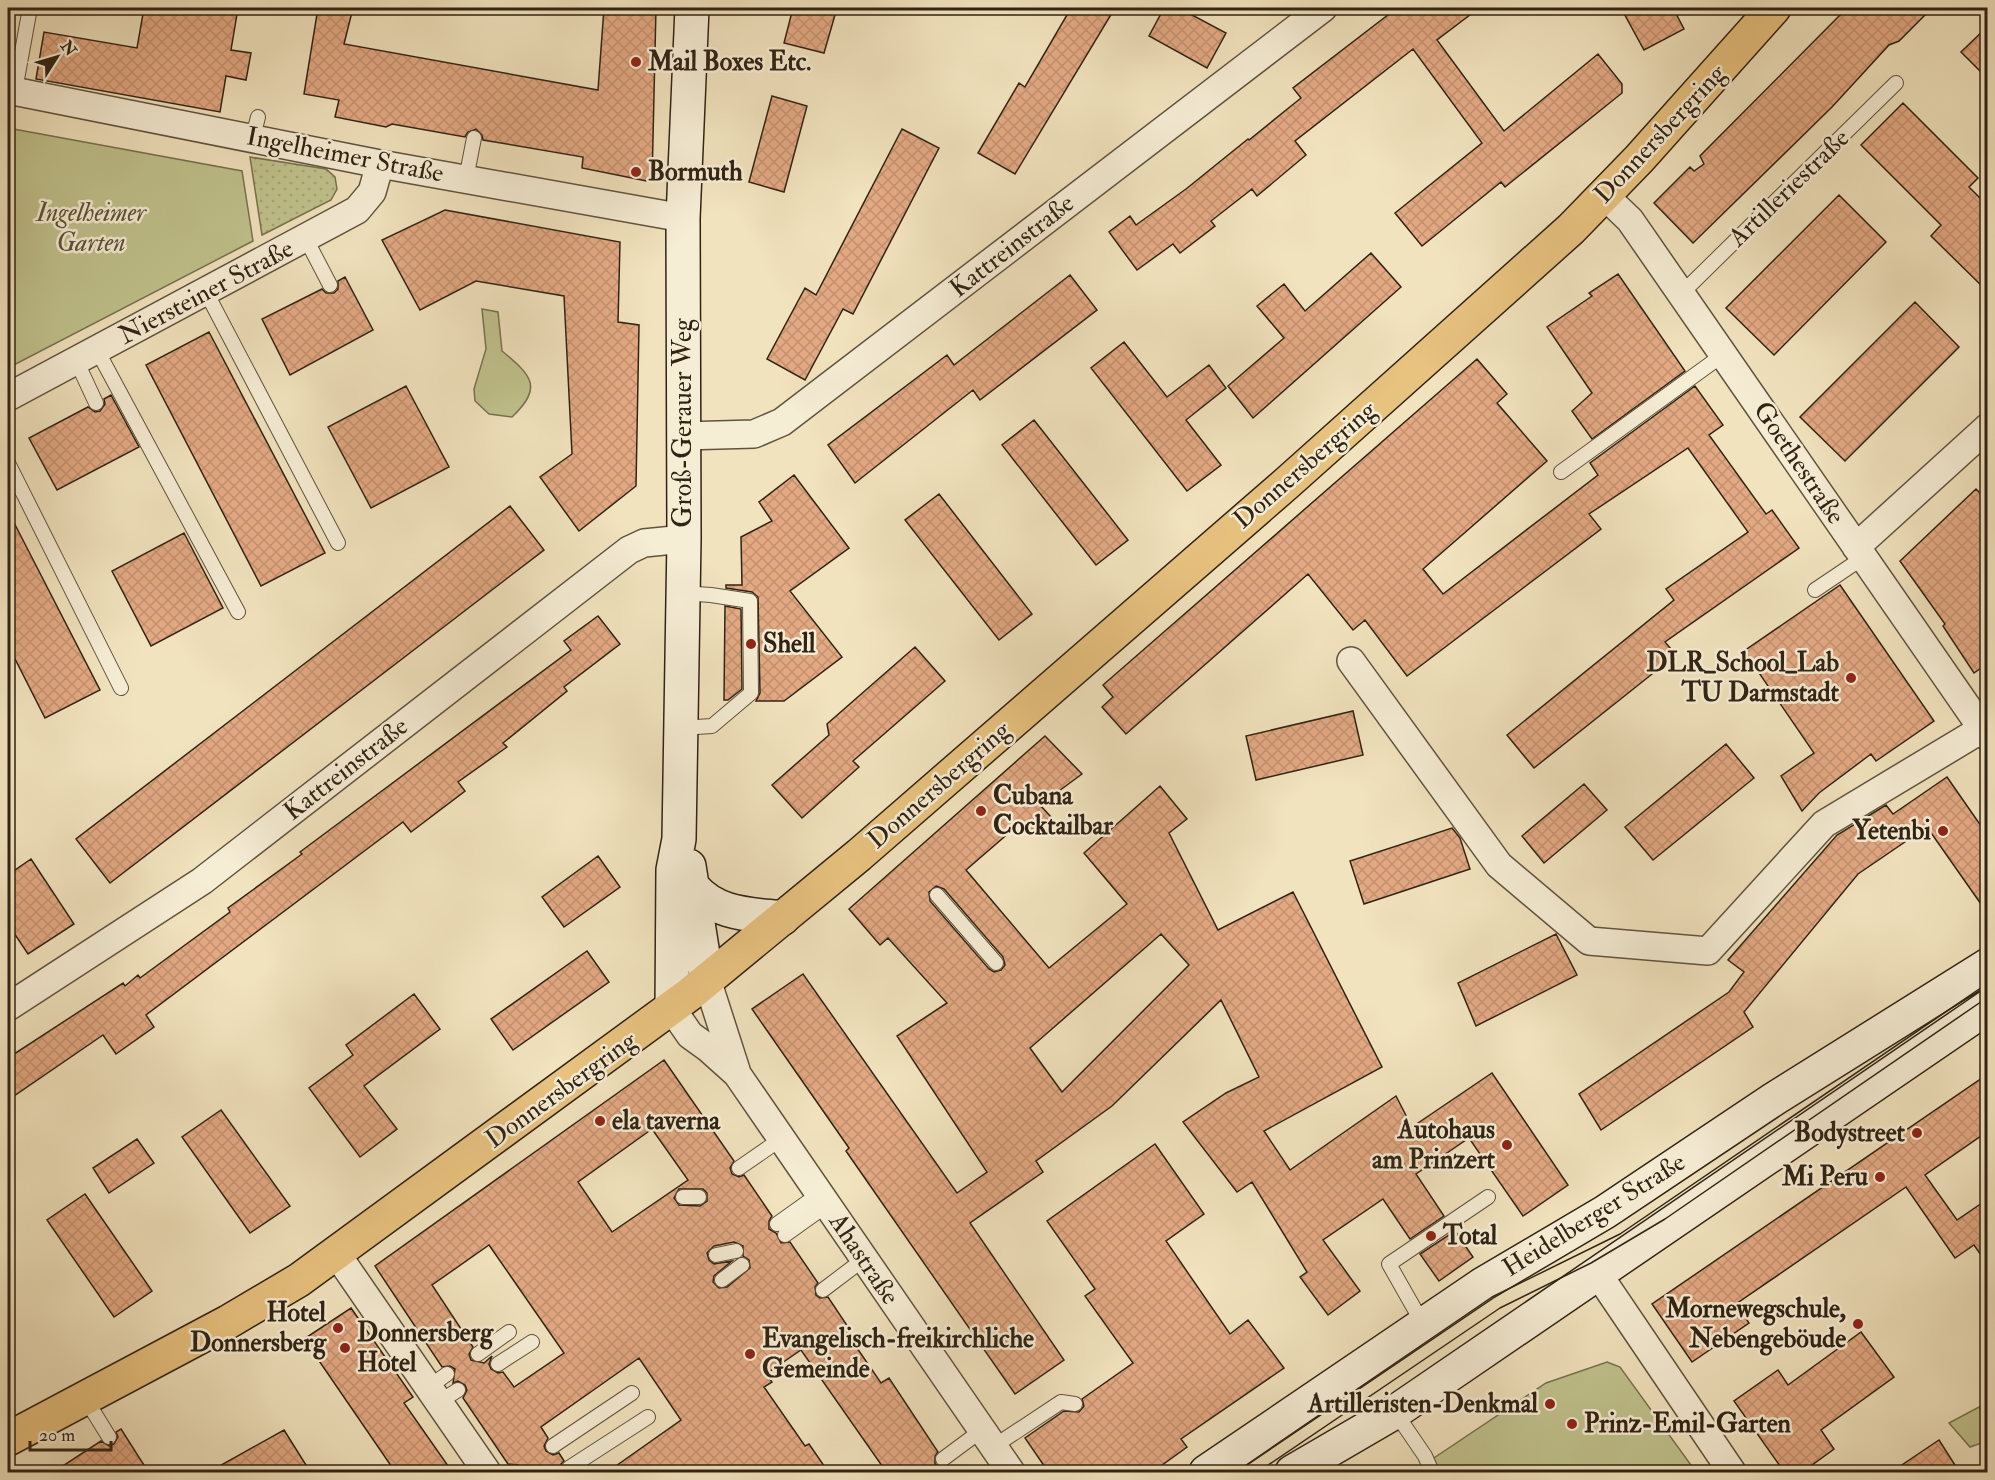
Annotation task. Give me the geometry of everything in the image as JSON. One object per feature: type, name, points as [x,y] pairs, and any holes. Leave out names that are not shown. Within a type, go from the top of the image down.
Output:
[{"type":"main road","name":"Groß-Gerauer Weg","points":[[672,1009],[673,870],[678,839],[684,539],[682,218],[692,8]]},
{"type":"main road","name":"Donnersbergring","points":[[8,1439],[228,1322],[299,1280],[672,1009],[783,918],[1287,483],[1605,196],[1774,8]]},
{"type":"main road","name":"Groß-Gerauer Weg","points":[[678,839],[685,854],[693,887],[707,980]]},
{"type":"main road","points":[[693,887],[713,905],[724,910],[783,918]]},
{"type":"main road","name":"Heidelberger Straße","points":[[1206,1473],[1483,1284],[1570,1232],[1794,1086],[1988,965]]},
{"type":"main road","name":"Heidelberger Straße","points":[[1292,1473],[1395,1412],[1988,1008]]},
{"type":"main road","points":[[1570,1232],[1598,1274]]},
{"type":"street","name":"Kattreinstraße","points":[[683,436],[754,434],[782,422],[1323,8]]},
{"type":"street","name":"Ingelheimer Straße","points":[[11,90],[256,127],[380,164],[682,218]]},
{"type":"street","name":"Niersteiner Straße","points":[[8,397],[306,239],[364,204],[375,184],[380,164]]},
{"type":"street","name":"Goethestraße","points":[[1605,196],[1630,220],[1682,293],[1985,733]]},
{"type":"street","points":[[1860,552],[1988,427]]},
{"type":"street","name":"Kattreinstraße","points":[[8,1007],[202,881],[629,550],[644,543],[684,539]]},
{"type":"street","points":[[1351,662],[1499,865],[1590,942],[1708,951],[1824,824],[1985,733]]},
{"type":"street","name":"Ahastraße","points":[[707,980],[737,1074]]},
{"type":"street","name":"Ahastraße","points":[[672,1009],[690,1035],[737,1074],[1011,1473]]},
{"type":"street","points":[[336,1253],[443,1388],[487,1473]]},
{"type":"street","points":[[1598,1274],[1732,1473]]},
{"type":"lane","points":[[11,90],[30,8]]},
{"type":"lane","name":"Artilleriestraße","points":[[1682,293],[1896,83]]},
{"type":"lane","points":[[466,179],[474,138]]},
{"type":"lane","points":[[306,239],[330,285]]},
{"type":"lane","points":[[206,292],[338,543]]},
{"type":"lane","points":[[1561,472],[1724,354]]},
{"type":"lane","points":[[86,355],[96,403]]},
{"type":"lane","points":[[86,355],[238,612]]},
{"type":"lane","points":[[8,464],[121,688]]},
{"type":"lane","points":[[1815,590],[1860,552]]},
{"type":"lane","points":[[679,728],[712,726],[751,693],[750,601],[682,593]]},
{"type":"lane","points":[[937,896],[996,963]]},
{"type":"lane","points":[[739,1168],[781,1139]]},
{"type":"lane","points":[[683,1197],[699,1197]]},
{"type":"lane","points":[[1423,1324],[1389,1264],[1488,1197]]},
{"type":"lane","points":[[781,1229],[823,1200]]},
{"type":"lane","points":[[716,1255],[736,1251]]},
{"type":"lane","points":[[823,1290],[864,1259]]},
{"type":"lane","points":[[722,1280],[742,1265]]},
{"type":"lane","points":[[478,1354],[509,1332]]},
{"type":"lane","points":[[498,1364],[532,1342]]},
{"type":"lane","points":[[553,1446],[632,1393]]},
{"type":"lane","points":[[85,1398],[109,1437]]},
{"type":"lane","points":[[943,1459],[1061,1402],[1075,1404]]},
{"type":"lane","points":[[1395,1412],[1425,1456],[1432,1473]]},
{"type":"lane","points":[[569,1468],[648,1417]]},
{"type":"green space","name":"Ingelheimer Garten","points":[[8,128],[242,171],[253,241],[8,368]]},
{"type":"green space","points":[[250,157],[326,169],[335,177],[337,189],[331,200],[262,235]]},
{"type":"green space","points":[[482,309],[498,312],[502,351],[520,367],[530,382],[531,389],[528,397],[512,417],[489,414],[475,401],[474,389],[486,349]]},
{"type":"green space","name":"Prinz-Emil-Garten","points":[[1607,1362],[1620,1367],[1696,1472],[1413,1472],[1546,1383]]},
{"type":"green space","points":[[1979,1407],[1987,1420],[1987,1441],[1970,1447],[1949,1423]]},
{"type":"building","points":[[144,8],[238,8],[231,50],[251,53],[246,80],[226,76],[220,112],[36,79],[44,32],[137,48]]},
{"type":"building","points":[[318,8],[353,8],[344,44],[598,90],[604,8],[656,8],[652,182],[582,168],[583,157],[483,140],[482,135],[476,129],[468,132],[465,137],[392,124],[386,127],[335,117],[339,100],[304,94]]},
{"type":"building","points":[[793,8],[837,8],[824,53],[784,43]]},
{"type":"building","points":[[1071,8],[1115,8],[1015,174],[978,153],[1019,83],[1025,87]]},
{"type":"building","points":[[1164,8],[1179,8],[1226,33],[1207,68],[1149,36]]},
{"type":"building","points":[[1397,8],[1479,8],[1437,40],[1504,131],[1598,54],[1622,84],[1622,93],[1505,187],[1501,182],[1422,246],[1395,213],[1482,143],[1413,49],[1295,141],[1306,155],[1257,196],[1252,189],[1211,221],[1215,226],[1180,253],[1173,244],[1137,270],[1109,232],[1130,216],[1136,225],[1249,140],[1301,98],[1293,88]]},
{"type":"building","points":[[1621,8],[1673,8],[1684,29],[1644,50]]},
{"type":"building","points":[[1847,8],[1932,8],[1899,41],[1889,45],[1832,107],[1693,243],[1654,203],[1690,167],[1694,171],[1704,164],[1700,156]]},
{"type":"building","points":[[1988,26],[1988,79],[1961,52]]},
{"type":"building","points":[[772,96],[807,106],[784,192],[749,182]]},
{"type":"building","points":[[1903,103],[1978,178],[1969,187],[1988,206],[1988,292],[1931,236],[1941,225],[1861,145]]},
{"type":"building","points":[[902,129],[939,148],[853,314],[843,309],[805,380],[767,359],[805,288],[816,295]]},
{"type":"building","points":[[1839,195],[1886,242],[1774,355],[1726,308]]},
{"type":"building","points":[[445,210],[620,242],[618,322],[639,325],[636,486],[579,531],[540,477],[572,454],[564,296],[476,281],[420,310],[382,240]]},
{"type":"building","points":[[1371,253],[1401,287],[1253,418],[1228,386],[1284,338],[1257,306],[1284,284],[1305,311]]},
{"type":"building","points":[[1618,274],[1685,371],[1592,439],[1572,411],[1592,393],[1547,327],[1592,296],[1589,293]]},
{"type":"building","points":[[1070,275],[1097,310],[980,400],[973,390],[855,483],[828,445],[947,355],[954,365]]},
{"type":"building","points":[[345,277],[373,330],[290,375],[262,319],[322,289],[326,293],[334,293],[338,289],[338,281]]},
{"type":"building","points":[[1915,302],[1959,347],[1845,461],[1800,417]]},
{"type":"building","points":[[209,332],[325,553],[261,586],[146,365]]},
{"type":"building","points":[[1124,342],[1167,397],[1209,365],[1226,388],[1186,420],[1221,465],[1187,491],[1091,368]]},
{"type":"building","points":[[1477,359],[1507,394],[1497,403],[1547,461],[1423,569],[1443,594],[1598,475],[1590,463],[1695,386],[1723,425],[1709,435],[1766,514],[1772,510],[1799,548],[1665,642],[1676,655],[1534,768],[1507,735],[1674,600],[1666,589],[1748,532],[1688,448],[1589,514],[1601,529],[1407,676],[1365,620],[1353,630],[1308,574],[1126,734],[1102,707],[1113,697],[1103,685]]},
{"type":"building","points":[[406,386],[449,467],[371,508],[328,427]]},
{"type":"building","points":[[111,395],[139,447],[57,490],[29,438],[88,407],[95,412],[100,411],[105,404],[104,399]]},
{"type":"building","points":[[1034,420],[1128,540],[1096,565],[1002,445]]},
{"type":"building","points":[[794,475],[849,548],[790,591],[842,657],[784,701],[756,701],[760,693],[758,597],[752,592],[726,588],[726,585],[742,585],[741,537],[772,521],[759,502]]},
{"type":"building","points":[[1976,489],[1988,501],[1988,663],[1974,673],[1943,626],[1945,624],[1900,561]]},
{"type":"building","points":[[939,494],[1032,614],[999,640],[905,520]]},
{"type":"building","points":[[510,506],[544,550],[110,883],[76,839]]},
{"type":"building","points":[[8,511],[100,690],[45,718],[8,645]]},
{"type":"building","points":[[184,533],[223,608],[151,646],[112,571]]},
{"type":"building","points":[[1840,585],[1934,721],[1876,761],[1871,754],[1819,793],[1802,811],[1781,776],[1814,753],[1744,651]]},
{"type":"building","points":[[725,606],[741,609],[742,689],[728,700],[724,700]]},
{"type":"building","points":[[598,616],[620,644],[564,687],[567,691],[503,743],[507,747],[458,782],[465,791],[411,832],[403,822],[146,1015],[154,1027],[116,1054],[103,1035],[8,1100],[8,1058],[123,983],[125,986],[138,975],[140,978],[230,912],[228,908],[302,854],[300,852],[571,650],[564,641]]},
{"type":"building","points":[[915,647],[945,681],[853,761],[859,767],[802,818],[772,785],[829,735],[827,724]]},
{"type":"building","points":[[1353,711],[1363,755],[1256,780],[1246,736]]},
{"type":"building","points":[[1045,736],[1082,774],[1040,805],[1051,817],[1029,836],[1018,825],[966,870],[1049,968],[1127,904],[1084,853],[1160,786],[1187,819],[1169,833],[1218,930],[1293,892],[1382,1067],[1264,1131],[1290,1170],[1396,1096],[1412,1127],[1492,1073],[1568,1185],[1523,1216],[1469,1138],[1416,1174],[1444,1216],[1410,1239],[1383,1199],[1323,1240],[1360,1291],[1328,1315],[1300,1277],[1307,1272],[1252,1182],[1237,1192],[1183,1122],[1226,1093],[1259,1077],[1221,1000],[1112,1106],[1036,1161],[1043,1172],[970,1223],[1064,1360],[1015,1394],[846,1151],[849,1148],[752,1009],[803,974],[957,1193],[987,1172],[897,1036],[947,1003],[888,938],[880,945],[849,909]],"holes":[[[936,886],[944,889],[1003,957],[1005,965],[1001,970],[994,972],[989,969],[930,901],[929,892]],[[1161,934],[1189,965],[1062,1092],[1030,1048]]]},
{"type":"building","points":[[1726,744],[1754,778],[1653,860],[1625,827]]},
{"type":"building","points":[[1947,777],[1988,836],[1988,914],[1927,827],[1858,874],[1744,1012],[1753,1027],[1601,1130],[1579,1094],[1729,992],[1744,972],[1728,960],[1837,835],[1886,805],[1893,814]]},
{"type":"building","points":[[1584,784],[1607,810],[1544,863],[1522,836]]},
{"type":"building","points":[[1452,828],[1460,838],[1470,869],[1364,904],[1350,861]]},
{"type":"building","points":[[598,856],[620,887],[564,927],[542,897]]},
{"type":"building","points":[[31,859],[74,924],[28,954],[8,924],[8,875]]},
{"type":"building","points":[[1556,934],[1577,975],[1476,1026],[1458,983]]},
{"type":"building","points":[[587,951],[609,982],[513,1050],[491,1019]]},
{"type":"building","points":[[414,994],[440,1029],[364,1086],[397,1129],[360,1157],[309,1088],[353,1055],[346,1045]]},
{"type":"building","points":[[664,1060],[734,1161],[730,1168],[732,1174],[739,1177],[744,1175],[772,1216],[769,1229],[776,1233],[781,1243],[790,1242],[818,1283],[815,1287],[816,1295],[820,1298],[828,1297],[850,1330],[846,1332],[881,1383],[889,1378],[938,1452],[935,1456],[935,1464],[948,1467],[952,1473],[887,1473],[801,1350],[766,1374],[772,1382],[764,1387],[805,1446],[809,1444],[829,1473],[606,1473],[681,1420],[639,1358],[541,1427],[548,1438],[544,1446],[546,1451],[553,1455],[559,1453],[564,1461],[561,1464],[561,1473],[522,1473],[518,1465],[508,1464],[463,1398],[467,1390],[465,1385],[458,1381],[453,1383],[455,1369],[450,1366],[442,1367],[375,1266]],"holes":[[[652,1129],[688,1180],[612,1232],[578,1182]],[[679,1189],[703,1189],[707,1193],[707,1201],[700,1206],[679,1205],[674,1198]],[[734,1242],[743,1246],[743,1256],[749,1260],[750,1268],[727,1287],[719,1288],[713,1282],[714,1276],[732,1261],[714,1264],[709,1260],[707,1253],[714,1246]],[[489,1245],[564,1353],[514,1387],[503,1372],[498,1373],[491,1369],[489,1364],[492,1356],[484,1363],[471,1360],[469,1354],[473,1347],[432,1285]]]},
{"type":"building","points":[[1988,1074],[1988,1131],[1925,1175],[1957,1220],[1988,1199],[1988,1265],[1974,1245],[1955,1258],[1906,1187],[1736,1304],[1749,1323],[1692,1362],[1652,1304]]},
{"type":"building","points":[[221,1110],[290,1206],[250,1233],[182,1137]]},
{"type":"building","points":[[137,1139],[154,1163],[109,1193],[93,1168]]},
{"type":"building","points":[[1155,1144],[1204,1214],[1166,1241],[1230,1334],[1248,1320],[1284,1368],[1181,1439],[1187,1447],[1151,1473],[1049,1473],[1025,1438],[1064,1411],[1079,1412],[1084,1406],[1082,1399],[1133,1363],[1085,1296],[1095,1289],[1047,1221]]},
{"type":"building","points":[[85,1194],[152,1291],[114,1317],[47,1220]]},
{"type":"building","points":[[1455,1231],[1473,1257],[1439,1281],[1420,1254]]},
{"type":"building","points":[[351,1308],[413,1397],[404,1403],[453,1473],[396,1473],[304,1339]]},
{"type":"building","points":[[1861,1332],[1894,1377],[1821,1430],[1834,1449],[1801,1473],[1785,1473],[1734,1401],[1778,1370],[1788,1385]]},
{"type":"building","points":[[121,1429],[149,1473],[52,1473],[101,1441],[109,1446],[114,1444],[118,1437],[116,1432]]},
{"type":"building","points":[[284,1430],[311,1473],[207,1473]]},
{"type":"building","points":[[1939,1440],[1960,1473],[1890,1473]]},
{"type":"tram line","points":[[1236,1472],[1492,1297],[1620,1234],[1988,983]]},
{"type":"tram line","points":[[1258,1472],[1500,1308],[1591,1263],[1665,1219],[1988,997]]},
{"type":"place","name":"Mail Boxes Etc.","points":[[636,62]]},
{"type":"place","name":"Bormuth","points":[[636,172]]},
{"type":"place","name":"Shell","points":[[751,644]]},
{"type":"place","name":"DLR_School_Lab TU Darmstadt","points":[[1851,678]]},
{"type":"place","name":"Cubana Cocktailbar","points":[[981,811]]},
{"type":"place","name":"Yetenbi","points":[[1943,831]]},
{"type":"place","name":"ela taverna","points":[[600,1121]]},
{"type":"place","name":"Bodystreet","points":[[1917,1133]]},
{"type":"place","name":"Autohaus am Prinzert","points":[[1507,1145]]},
{"type":"place","name":"Mi Peru","points":[[1880,1177]]},
{"type":"place","name":"Total","points":[[1431,1236]]},
{"type":"place","name":"Mornewegschule, Nebengeböude","points":[[1858,1324]]},
{"type":"place","name":"Hotel Donnersberg","points":[[338,1328]]},
{"type":"place","name":"Donnersberg Hotel","points":[[345,1348]]},
{"type":"place","name":"Evangelisch-freikirchliche Gemeinde","points":[[750,1354]]},
{"type":"place","name":"Artilleristen-Denkmal","points":[[1550,1404]]},
{"type":"place","name":"Prinz-Emil-Garten","points":[[1572,1424]]}]
